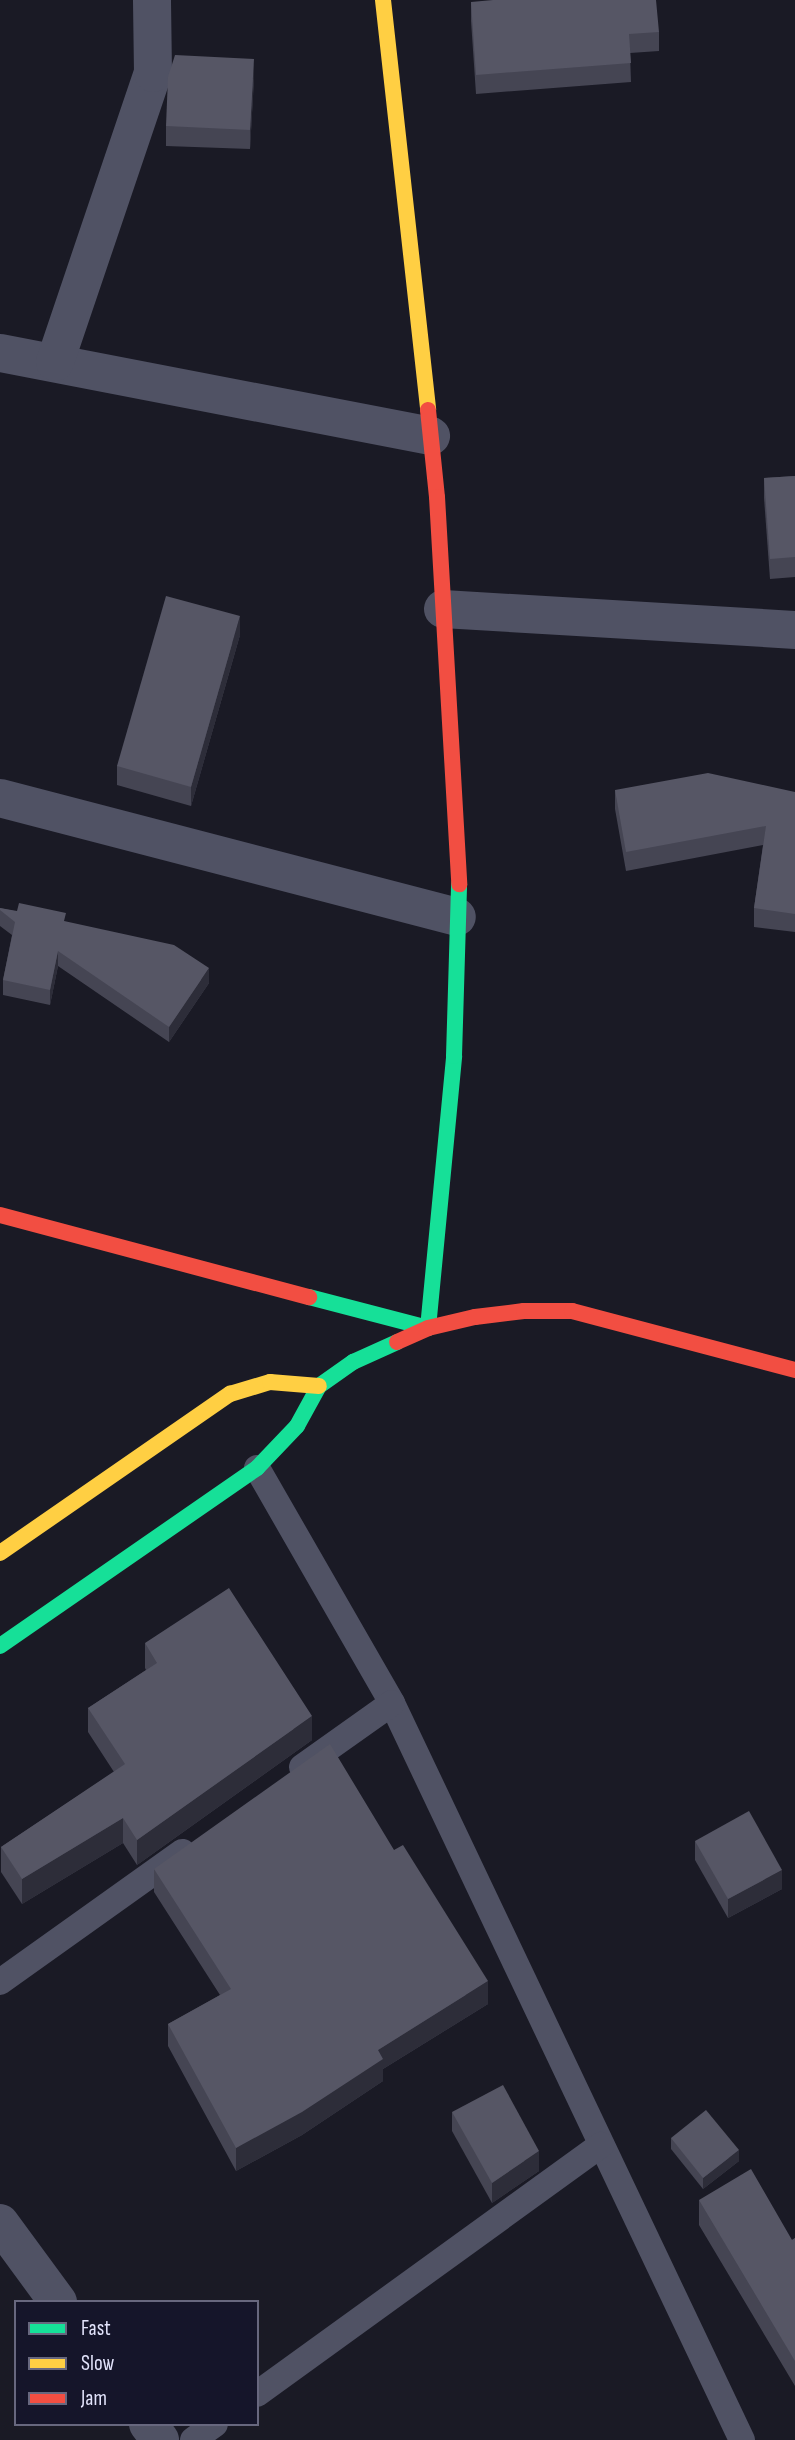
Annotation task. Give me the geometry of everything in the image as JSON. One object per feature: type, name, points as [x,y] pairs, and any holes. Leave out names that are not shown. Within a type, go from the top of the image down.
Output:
[{"type":"street","points":[[55,362],[153,73],[152,0]]},
{"type":"street","points":[[383,0],[431,436],[459,869],[454,1056],[428,1328]]},
{"type":"street","points":[[0,353],[431,436]]},
{"type":"street","points":[[443,609],[795,630]]},
{"type":"street","points":[[0,798],[457,917]]},
{"type":"street","points":[[0,1215],[428,1328]]},
{"type":"street","points":[[0,1646],[257,1468],[297,1426],[319,1386],[353,1362],[428,1328],[512,1312],[572,1311],[795,1370]]},
{"type":"street","points":[[0,1553],[230,1394],[270,1382],[319,1386]]},
{"type":"street","points":[[0,2224],[57,2300]]},
{"type":"lane","points":[[257,1468],[392,1703],[742,2440]]},
{"type":"lane","points":[[280,1783],[392,1703]]},
{"type":"lane","points":[[0,1982],[201,1838]]},
{"type":"lane","points":[[259,2393],[601,2145]]},
{"type":"lane","points":[[193,2440],[212,2426]]},
{"type":"building","points":[[656,0],[659,32],[629,34],[631,63],[476,75],[471,2]]},
{"type":"building","points":[[175,55],[254,59],[250,130],[166,126],[168,77]]},
{"type":"building","points":[[795,476],[795,557],[770,559],[764,478]]},
{"type":"building","points":[[166,596],[240,616],[191,787],[117,766]]},
{"type":"building","points":[[708,773],[795,792],[795,914],[754,908],[766,826],[626,852],[615,790]]},
{"type":"building","points":[[19,903],[66,913],[64,921],[174,945],[209,968],[169,1027],[58,951],[50,990],[3,980],[15,922],[0,908],[17,911]]},
{"type":"building","points":[[229,1588],[312,1716],[137,1840],[123,1818],[22,1879],[1,1847],[125,1764],[88,1708],[157,1663],[145,1643]]},
{"type":"building","points":[[330,1744],[394,1850],[403,1845],[488,1981],[378,2050],[383,2059],[302,2112],[236,2148],[168,2024],[231,1989],[154,1869]]},
{"type":"building","points":[[749,1811],[782,1870],[728,1899],[695,1841]]},
{"type":"building","points":[[503,2085],[539,2151],[492,2183],[452,2112]]},
{"type":"building","points":[[706,2110],[739,2150],[703,2178],[671,2138]]},
{"type":"building","points":[[751,2169],[792,2240],[795,2238],[795,2361],[699,2200]]},
{"type":"traffic: fast","points":[[309,1297],[428,1328],[454,1056],[459,884]]},
{"type":"traffic: fast","points":[[0,1646],[257,1468],[297,1426],[319,1386],[353,1362],[397,1342]]},
{"type":"traffic: slow","points":[[383,0],[428,410]]},
{"type":"traffic: slow","points":[[0,1553],[230,1394],[270,1382],[319,1386]]},
{"type":"traffic: jam","points":[[428,410],[437,497],[459,884]]},
{"type":"traffic: jam","points":[[0,1215],[309,1297]]},
{"type":"traffic: jam","points":[[397,1342],[428,1328],[475,1317],[524,1311],[572,1311],[795,1370]]}]
